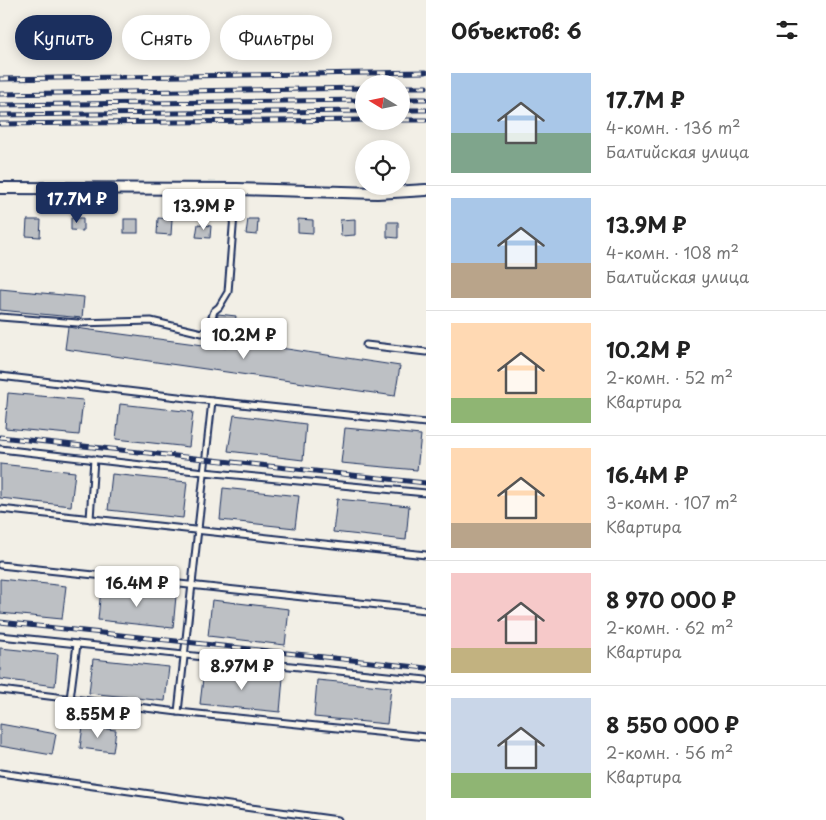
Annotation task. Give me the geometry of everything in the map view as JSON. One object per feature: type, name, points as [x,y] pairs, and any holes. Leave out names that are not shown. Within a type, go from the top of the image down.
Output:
[{"type":"street","points":[[0,188],[236,189],[376,193],[426,190]]},
{"type":"lane","points":[[0,317],[78,323],[151,321],[202,333],[208,329],[214,311],[222,303],[228,292],[236,189]]},
{"type":"lane","points":[[366,345],[426,352]]},
{"type":"lane","points":[[0,376],[212,401],[426,423]]},
{"type":"lane","points":[[178,712],[212,401]]},
{"type":"lane","points":[[0,449],[204,472],[426,493]]},
{"type":"lane","points":[[90,519],[94,459]]},
{"type":"lane","points":[[0,509],[426,555]]},
{"type":"lane","points":[[0,565],[426,610]]},
{"type":"lane","points":[[0,636],[426,680]]},
{"type":"lane","points":[[70,699],[77,644]]},
{"type":"lane","points":[[0,690],[178,712],[426,737]]},
{"type":"lane","points":[[0,773],[338,820]]},
{"type":"building","points":[[71,218],[83,218],[83,231],[71,230]]},
{"type":"building","points":[[158,218],[172,219],[171,235],[157,234]]},
{"type":"building","points":[[124,219],[138,219],[138,233],[124,233]]},
{"type":"building","points":[[248,219],[258,219],[257,235],[246,234]]},
{"type":"building","points":[[298,219],[313,220],[313,233],[298,232]]},
{"type":"building","points":[[355,219],[355,235],[341,236],[340,220]]},
{"type":"building","points":[[27,220],[41,220],[40,237],[26,236]]},
{"type":"building","points":[[387,222],[398,222],[398,238],[387,237]]},
{"type":"building","points":[[198,224],[211,226],[210,238],[196,237]]},
{"type":"building","points":[[0,289],[84,297],[82,318],[0,310]]},
{"type":"building","points":[[218,314],[236,316],[234,331],[216,328]]},
{"type":"building","points":[[68,327],[226,348],[227,340],[400,366],[395,396],[65,349]]},
{"type":"building","points":[[8,393],[83,400],[79,435],[5,428]]},
{"type":"building","points":[[120,404],[193,412],[189,447],[116,439]]},
{"type":"building","points":[[234,415],[306,424],[303,460],[228,451]]},
{"type":"building","points":[[345,428],[421,435],[417,470],[341,463]]},
{"type":"building","points":[[0,464],[75,472],[71,506],[0,498]]},
{"type":"building","points":[[112,474],[187,482],[183,518],[108,510]]},
{"type":"building","points":[[223,488],[299,496],[295,528],[220,520]]},
{"type":"building","points":[[337,499],[409,506],[406,540],[333,532]]},
{"type":"building","points":[[0,579],[66,586],[62,619],[0,613]]},
{"type":"building","points":[[101,588],[176,596],[173,628],[98,620]]},
{"type":"building","points":[[212,600],[289,609],[285,645],[208,636]]},
{"type":"building","points":[[0,648],[58,654],[55,686],[0,679]]},
{"type":"building","points":[[93,659],[169,667],[165,701],[89,693]]},
{"type":"building","points":[[204,670],[283,678],[280,712],[200,704]]},
{"type":"building","points":[[317,680],[391,687],[387,724],[314,717]]},
{"type":"building","points":[[0,724],[56,734],[52,755],[0,746]]},
{"type":"building","points":[[83,726],[116,730],[113,752],[80,748]]},
{"type":"railway","points":[[0,79],[426,72]]},
{"type":"railway","points":[[410,87],[426,87]]},
{"type":"railway","points":[[0,94],[355,88]]},
{"type":"railway","points":[[410,99],[426,99]]},
{"type":"railway","points":[[0,105],[355,100]]},
{"type":"railway","points":[[410,110],[426,110]]},
{"type":"railway","points":[[0,115],[355,111]]},
{"type":"railway","points":[[0,124],[355,120]]},
{"type":"railway","points":[[410,120],[426,120]]},
{"type":"railway","points":[[0,437],[426,483]]},
{"type":"railway","points":[[0,622],[426,668]]}]
